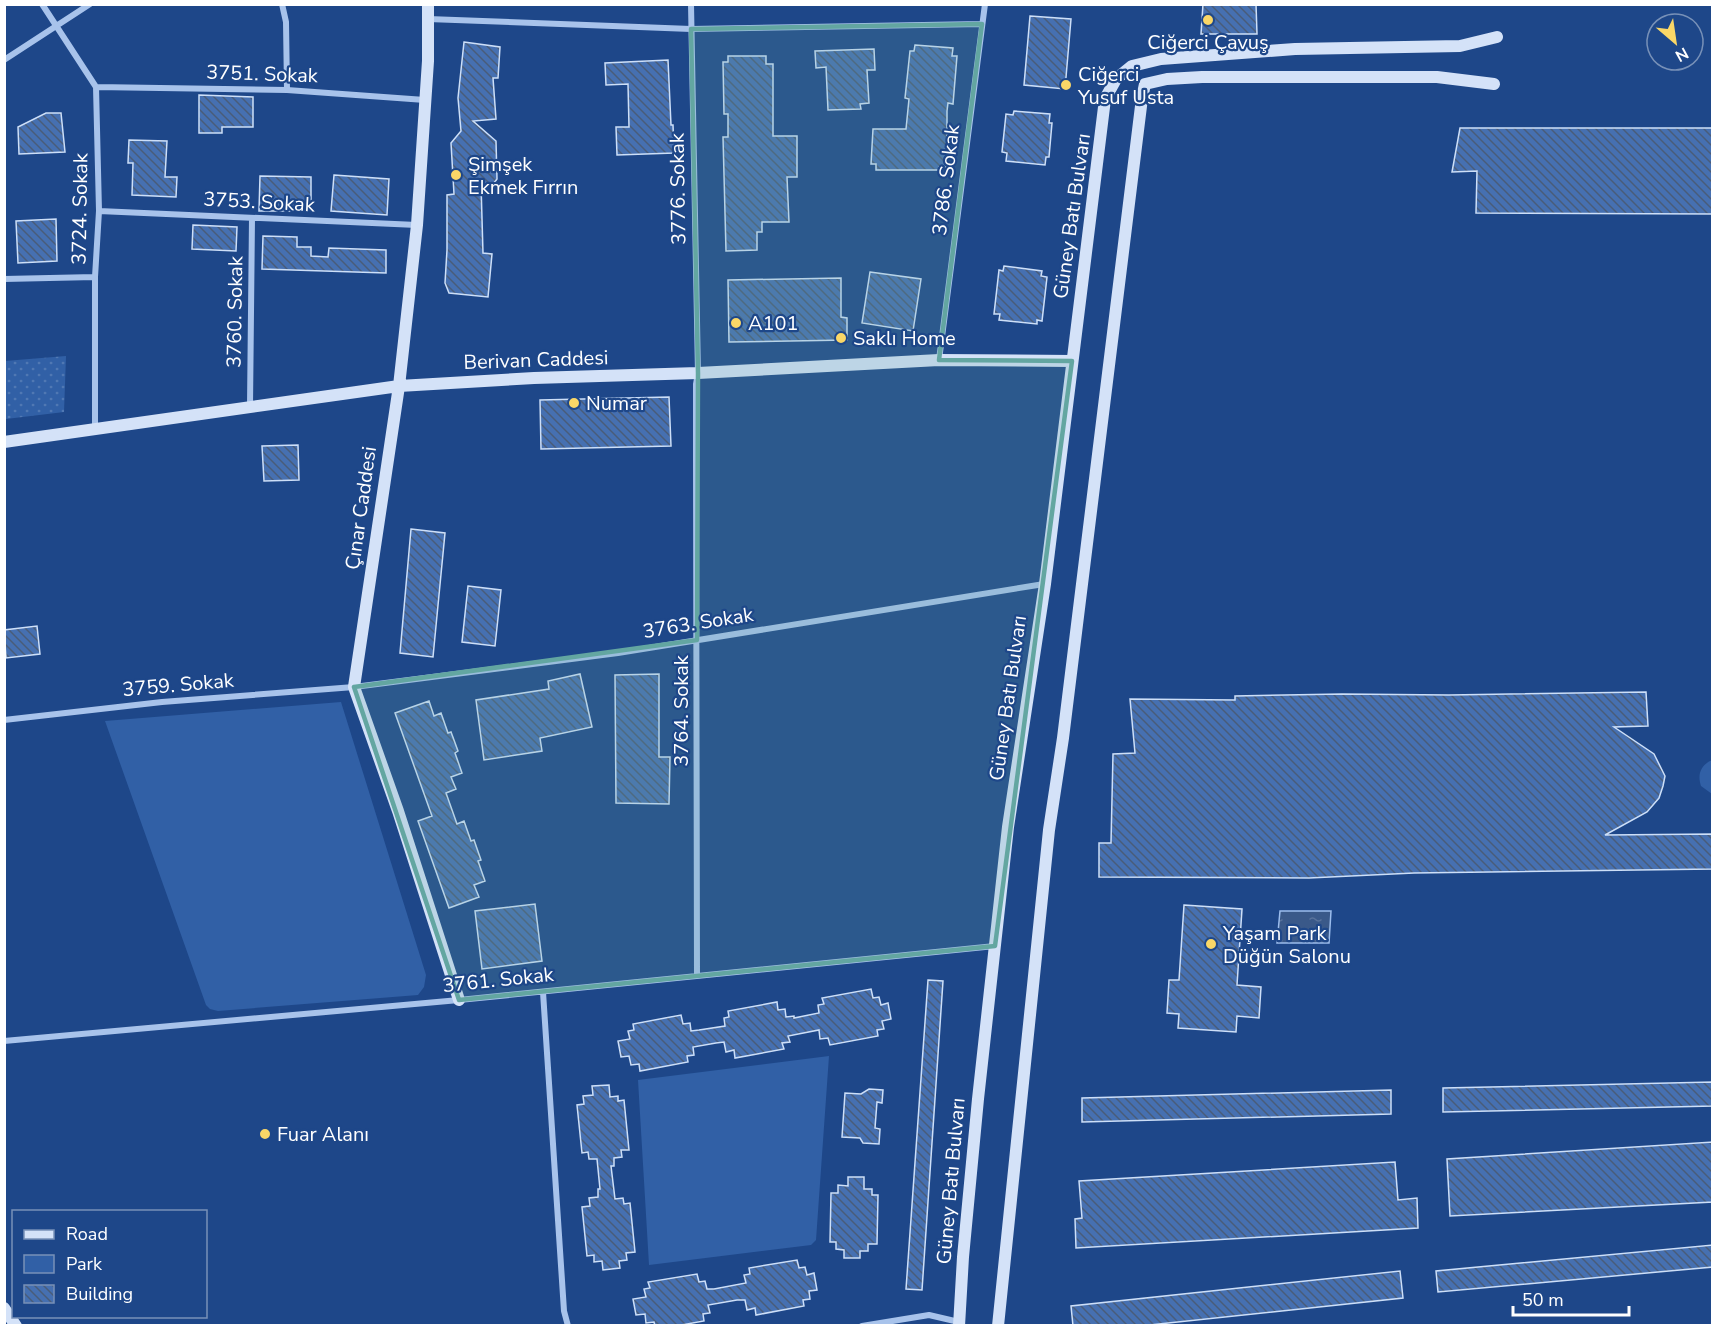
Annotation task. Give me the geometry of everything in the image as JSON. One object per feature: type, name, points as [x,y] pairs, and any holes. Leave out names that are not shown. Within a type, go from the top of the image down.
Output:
[{"type":"street","points":[[42,4],[96,87]]},
{"type":"street","points":[[4,60],[90,4]]},
{"type":"street","points":[[282,4],[286,22],[286,90]]},
{"type":"street","name":"Çınar Caddesi","points":[[428,4],[417,225],[399,386],[354,687],[459,1000]]},
{"type":"street","name":"3776. Sokak","points":[[691,4],[698,374]]},
{"type":"street","name":"3786. Sokak","points":[[939,360],[985,4]]},
{"type":"street","points":[[428,19],[691,30],[982,24]]},
{"type":"street","name":"Güney Batı Bulvarı","points":[[959,1324],[963,1257],[1008,827],[1045,584],[1105,99],[1116,79],[1132,66],[1161,59],[1295,49],[1460,46],[1497,37]]},
{"type":"street","points":[[998,1326],[1049,830],[1063,738],[1145,84],[1167,79],[1202,77],[1437,77],[1494,84]]},
{"type":"street","name":"3751. Sokak","points":[[96,87],[286,90],[425,100]]},
{"type":"street","name":"3724. Sokak","points":[[95,431],[95,277],[99,211],[96,87]]},
{"type":"street","name":"3753. Sokak","points":[[99,211],[417,225]]},
{"type":"street","name":"3760. Sokak","points":[[250,406],[252,218]]},
{"type":"street","points":[[4,279],[95,277]]},
{"type":"street","name":"Berivan Caddesi","points":[[4,442],[95,431],[250,406],[399,386],[534,378],[698,374],[939,360],[1072,361]]},
{"type":"street","name":"3764. Sokak","points":[[697,976],[696,384],[698,374]]},
{"type":"street","name":"3763. Sokak","points":[[354,687],[618,653],[1045,584]]},
{"type":"street","name":"3759. Sokak","points":[[4,720],[162,702],[354,687]]},
{"type":"street","name":"3761. Sokak","points":[[4,1041],[543,992],[995,946]]},
{"type":"street","points":[[543,992],[564,1311],[568,1326]]},
{"type":"street","points":[[4,1308],[16,1326]]},
{"type":"street","points":[[862,1326],[929,1316],[959,1324]]},
{"type":"highlighted area","points":[[982,24],[939,360],[1072,361],[995,946],[459,1000],[354,687],[697,640],[698,373],[691,29]]},
{"type":"green space","points":[[66,356],[64,412],[6,419],[5,361]]},
{"type":"green space","points":[[341,702],[426,975],[424,987],[418,995],[218,1011],[210,1009],[206,1005],[105,721]]},
{"type":"green space","points":[[1712,760],[1712,794],[1701,786],[1699,778],[1703,767]]},
{"type":"green space","points":[[829,1056],[816,1240],[811,1245],[649,1265],[638,1080]]},
{"type":"water","points":[[1280,911],[1331,911],[1329,943],[1277,943]]},
{"type":"building","points":[[1203,4],[1256,4],[1257,34],[1201,34]]},
{"type":"building","points":[[1030,16],[1071,19],[1065,89],[1024,85]]},
{"type":"building","points":[[464,42],[500,47],[498,78],[493,78],[496,119],[473,121],[496,141],[497,179],[494,183],[481,184],[483,253],[492,254],[488,297],[449,293],[445,283],[447,195],[454,194],[451,143],[461,131],[458,98]]},
{"type":"building","points":[[915,45],[953,48],[952,56],[957,56],[953,104],[948,103],[947,111],[947,167],[939,167],[939,170],[876,170],[876,164],[871,164],[873,129],[906,129],[909,99],[905,98],[910,51],[914,51]]},
{"type":"building","points":[[874,49],[875,70],[867,70],[869,103],[860,104],[861,109],[828,110],[826,67],[816,68],[815,51]]},
{"type":"building","points":[[728,56],[766,56],[766,64],[773,64],[773,136],[797,136],[797,177],[787,177],[789,222],[762,222],[762,232],[757,232],[757,250],[726,251],[723,137],[728,137],[728,114],[724,114],[723,62],[728,62]]},
{"type":"building","points":[[668,60],[674,153],[617,155],[616,127],[629,127],[628,84],[606,85],[605,63]]},
{"type":"building","points":[[199,95],[253,97],[253,127],[222,127],[222,133],[199,133]]},
{"type":"building","points":[[1014,111],[1050,114],[1049,123],[1052,123],[1049,157],[1046,157],[1045,165],[1006,161],[1007,153],[1002,152],[1006,114],[1013,115]]},
{"type":"building","points":[[46,113],[61,113],[65,152],[19,154],[18,127]]},
{"type":"building","points":[[1460,128],[1713,128],[1713,214],[1476,213],[1477,171],[1452,172]]},
{"type":"building","points":[[129,140],[167,141],[165,177],[177,177],[176,197],[132,195],[133,163],[128,163]]},
{"type":"building","points":[[334,175],[389,179],[387,215],[331,211]]},
{"type":"building","points":[[260,176],[311,177],[311,211],[259,211]]},
{"type":"building","points":[[56,219],[57,261],[18,263],[16,221]]},
{"type":"building","points":[[193,225],[237,227],[236,251],[192,249]]},
{"type":"building","points":[[263,236],[297,237],[297,247],[311,247],[311,256],[328,257],[329,248],[386,250],[386,273],[262,269]]},
{"type":"building","points":[[1004,266],[1042,271],[1041,276],[1047,277],[1042,321],[1037,320],[1037,324],[999,320],[1000,314],[994,314],[999,270],[1003,271]]},
{"type":"building","points":[[870,272],[921,279],[913,331],[862,323]]},
{"type":"building","points":[[841,278],[841,317],[847,318],[847,340],[729,342],[728,280]]},
{"type":"building","points":[[669,397],[671,446],[541,449],[540,400]]},
{"type":"building","points":[[298,445],[299,480],[264,481],[262,446]]},
{"type":"building","points":[[411,529],[445,533],[433,657],[400,653]]},
{"type":"building","points":[[468,586],[501,590],[495,646],[462,642]]},
{"type":"building","points":[[37,626],[40,654],[6,658],[4,630]]},
{"type":"building","points":[[580,674],[592,727],[540,738],[542,751],[484,760],[476,700],[549,689],[548,681]]},
{"type":"building","points":[[659,674],[659,757],[670,757],[669,804],[616,803],[615,675]]},
{"type":"building","points":[[1646,692],[1648,726],[1614,727],[1654,754],[1665,776],[1663,786],[1659,798],[1647,812],[1605,835],[1713,834],[1713,869],[1414,873],[1309,878],[1099,877],[1099,843],[1111,843],[1113,754],[1135,753],[1130,699],[1235,700],[1235,696]]},
{"type":"building","points":[[429,701],[434,716],[441,713],[458,751],[455,753],[462,773],[451,777],[456,789],[446,793],[457,824],[464,821],[471,841],[474,840],[485,881],[474,885],[479,897],[449,908],[418,821],[432,816],[395,713]]},
{"type":"building","points":[[535,904],[542,961],[482,969],[475,911]]},
{"type":"building","name":"Yaşam Park Düğün Salonu","points":[[1184,905],[1242,909],[1237,985],[1261,987],[1259,1018],[1237,1016],[1236,1032],[1178,1028],[1179,1014],[1167,1013],[1169,980],[1179,980]]},
{"type":"building","points":[[928,980],[943,981],[922,1290],[906,1289]]},
{"type":"building","points":[[871,989],[873,998],[879,997],[881,1005],[888,1003],[891,1019],[882,1021],[884,1029],[877,1030],[878,1036],[830,1045],[828,1038],[820,1039],[819,1030],[788,1036],[790,1042],[782,1043],[784,1049],[735,1058],[734,1050],[726,1052],[724,1042],[716,1043],[693,1047],[694,1055],[687,1056],[688,1062],[640,1071],[639,1064],[631,1065],[629,1056],[621,1057],[618,1041],[630,1039],[628,1031],[634,1030],[633,1024],[681,1015],[683,1024],[690,1023],[691,1031],[699,1030],[725,1026],[724,1018],[729,1017],[728,1011],[777,1002],[778,1010],[785,1009],[786,1017],[794,1016],[794,1018],[819,1013],[818,1005],[824,1004],[822,998]]},
{"type":"building","points":[[1713,1082],[1713,1106],[1443,1112],[1443,1088]]},
{"type":"building","points":[[609,1085],[610,1097],[618,1096],[618,1101],[624,1100],[629,1150],[621,1150],[622,1157],[614,1158],[614,1166],[611,1166],[615,1199],[623,1198],[624,1204],[630,1203],[635,1252],[626,1253],[627,1260],[619,1261],[620,1268],[603,1270],[602,1261],[594,1262],[594,1255],[587,1256],[582,1207],[590,1206],[589,1198],[598,1197],[598,1189],[600,1189],[597,1159],[589,1159],[588,1152],[582,1153],[577,1105],[584,1104],[583,1096],[593,1095],[592,1086]]},
{"type":"building","points":[[869,1089],[883,1090],[882,1103],[877,1102],[875,1128],[880,1129],[879,1144],[863,1143],[860,1138],[842,1137],[845,1093],[861,1094]]},
{"type":"building","points":[[1391,1090],[1391,1114],[1082,1122],[1082,1098]]},
{"type":"building","points":[[1713,1142],[1713,1202],[1450,1216],[1447,1159]]},
{"type":"building","points":[[1395,1162],[1398,1200],[1417,1198],[1418,1228],[1076,1248],[1075,1219],[1082,1218],[1079,1181]]},
{"type":"building","points":[[848,1177],[864,1177],[864,1189],[872,1189],[872,1195],[878,1195],[877,1244],[868,1244],[868,1251],[860,1251],[860,1258],[844,1258],[844,1250],[836,1249],[836,1242],[830,1242],[831,1193],[838,1193],[838,1185],[848,1186]]},
{"type":"building","points":[[1713,1245],[1713,1267],[1438,1292],[1436,1271]]},
{"type":"building","points":[[797,1260],[799,1268],[805,1267],[807,1275],[814,1273],[817,1290],[809,1291],[810,1299],[803,1300],[804,1306],[756,1315],[755,1308],[747,1310],[745,1300],[737,1300],[708,1305],[710,1313],[703,1314],[704,1321],[676,1326],[655,1326],[654,1322],[646,1323],[645,1314],[636,1315],[633,1299],[646,1297],[644,1289],[650,1288],[648,1282],[697,1274],[699,1282],[705,1281],[707,1289],[714,1289],[746,1283],[744,1275],[750,1274],[749,1268]]},
{"type":"building","points":[[1400,1271],[1403,1298],[1140,1326],[1073,1326],[1071,1306]]},
{"type":"place","name":"Ciğerci Çavuş","points":[[1208,20]]},
{"type":"place","name":"Ciğerci Yusuf Usta","points":[[1066,85]]},
{"type":"place","name":"Şimşek Ekmek Fırrın","points":[[456,175]]},
{"type":"place","name":"A101","points":[[736,323]]},
{"type":"place","name":"Saklı Home","points":[[841,338]]},
{"type":"place","name":"Numar","points":[[574,403]]},
{"type":"place","name":"Yaşam Park Düğün Salonu","points":[[1211,944]]},
{"type":"place","name":"Fuar Alanı","points":[[265,1134]]}]
